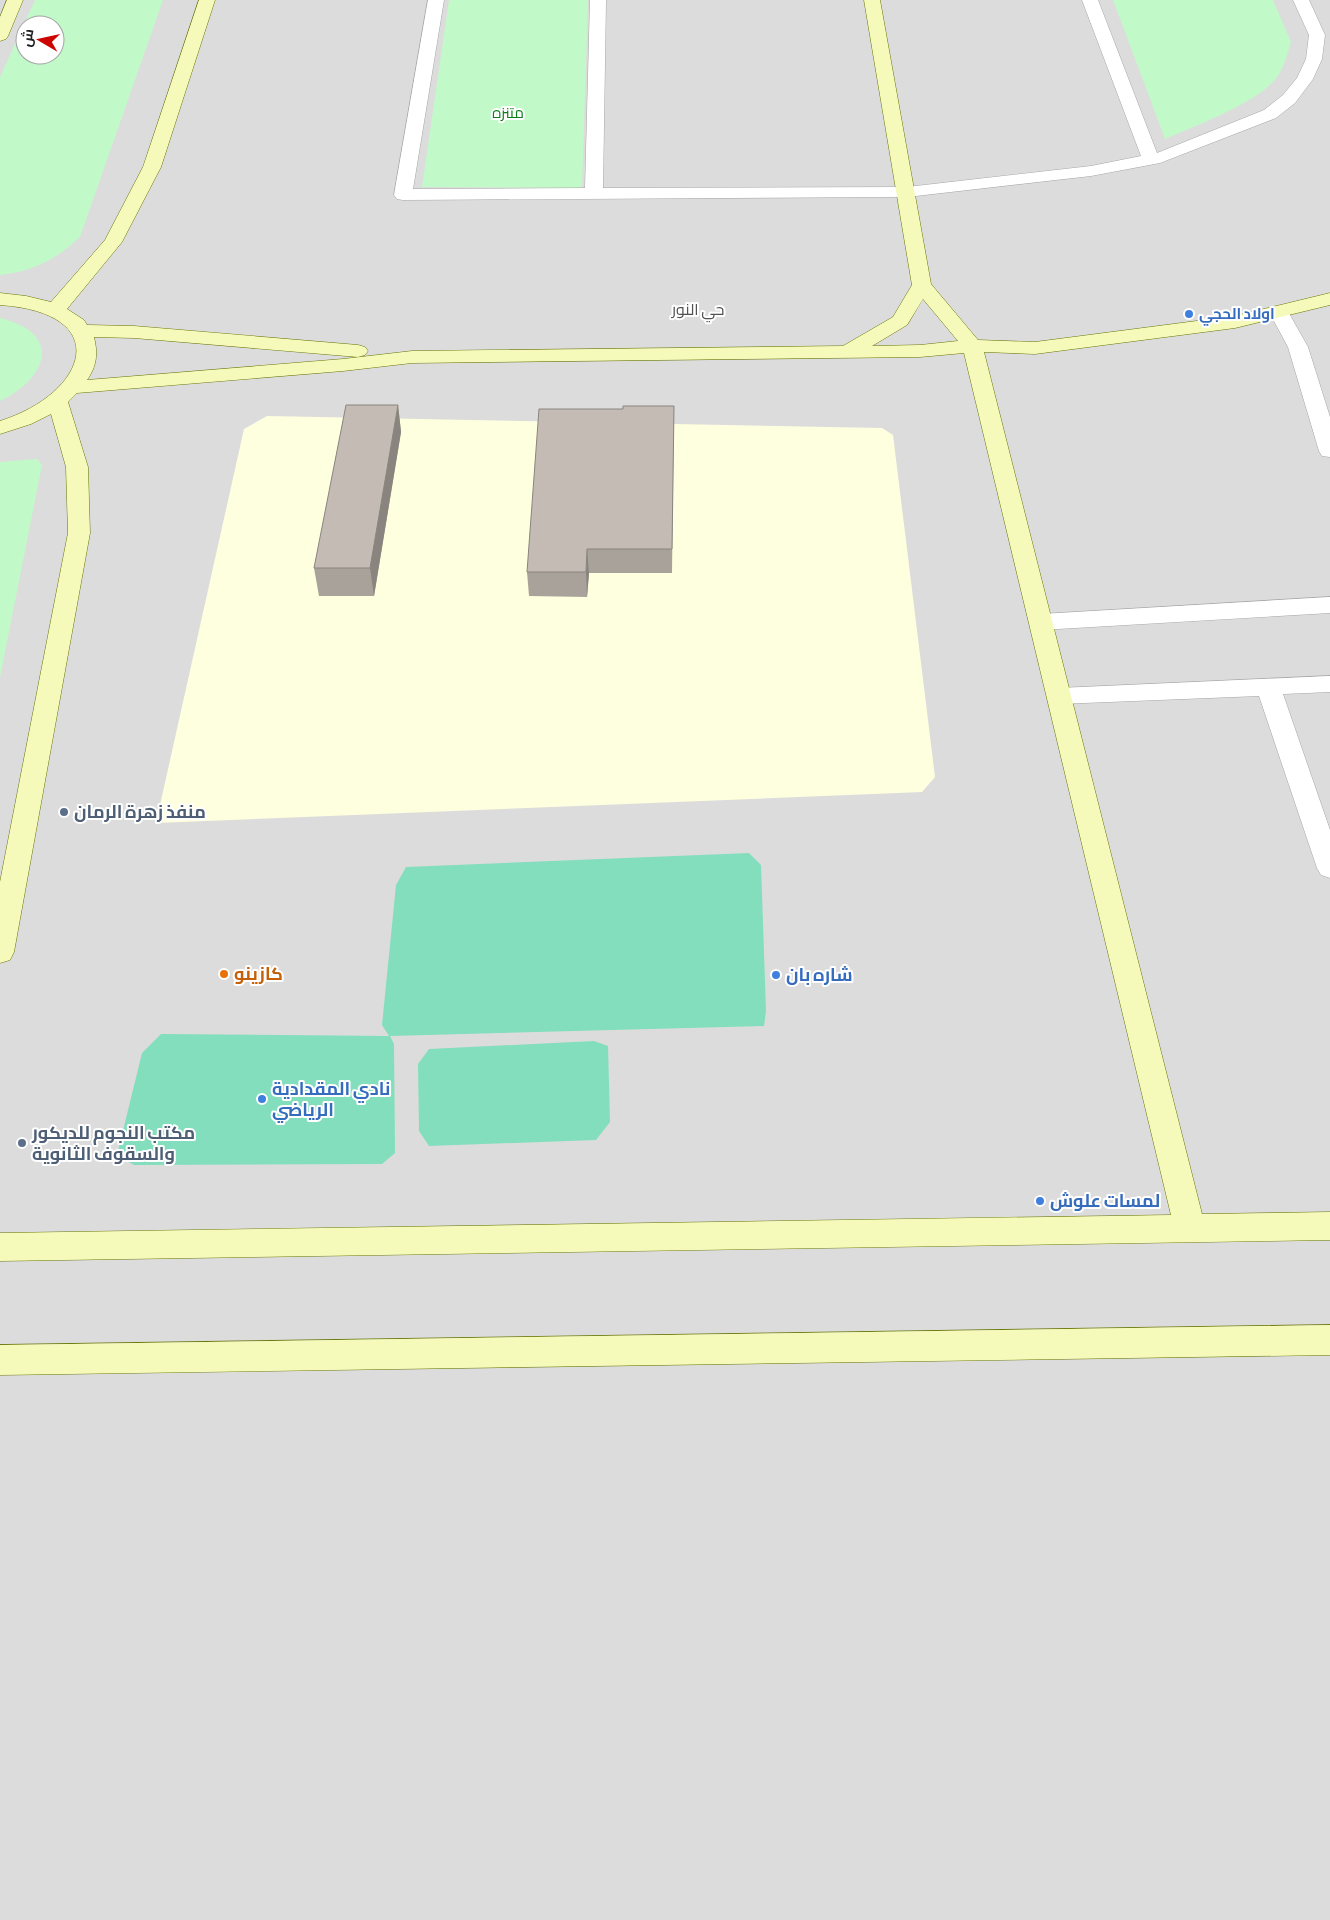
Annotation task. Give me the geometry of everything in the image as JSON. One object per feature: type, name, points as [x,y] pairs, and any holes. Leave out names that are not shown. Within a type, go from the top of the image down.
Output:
[{"type":"street","points":[[0,36],[15,0]]},
{"type":"street","points":[[55,310],[113,242],[152,167],[207,0]]},
{"type":"street","points":[[436,0],[403,195],[907,192],[1091,171],[1150,158],[1160,158],[1270,114],[1289,99],[1305,78],[1314,59],[1317,35],[1301,0]]},
{"type":"street","points":[[594,194],[598,0]]},
{"type":"street","points":[[872,0],[922,284],[972,346],[1190,1228]]},
{"type":"street","points":[[1090,0],[1150,158]]},
{"type":"street","points":[[847,352],[900,321],[922,284]]},
{"type":"street","points":[[0,299],[37,304],[55,310],[81,330],[86,344],[87,357],[82,372],[64,394],[38,413],[0,428]]},
{"type":"street","points":[[81,330],[152,333],[412,357],[920,351],[972,346],[1035,348],[1234,322],[1330,299]]},
{"type":"street","points":[[1279,312],[1298,346],[1330,450]]},
{"type":"street","points":[[64,394],[412,357]]},
{"type":"street","points":[[0,952],[79,533],[77,467],[64,394]]},
{"type":"street","points":[[1041,622],[1330,605]]},
{"type":"street","points":[[1059,696],[1330,684]]},
{"type":"street","points":[[1268,686],[1330,868]]},
{"type":"street","points":[[0,1248],[1330,1226]]},
{"type":"street","points":[[0,1360],[1330,1340]]},
{"type":"shaded area","points":[[0,0],[1330,0],[1330,1920],[0,1920]]},
{"type":"shaded area","points":[[267,416],[882,428],[893,435],[935,777],[922,792],[156,823],[244,429]]},
{"type":"green space","points":[[35,0],[163,0],[80,237],[62,252],[43,263],[23,271],[0,275],[0,77],[15,44],[15,65],[65,65],[65,15],[28,15]]},
{"type":"green space","name":"متنزه","points":[[449,0],[588,0],[582,188],[422,187]]},
{"type":"green space","points":[[1113,0],[1273,0],[1291,42],[1284,64],[1275,80],[1261,92],[1221,115],[1165,139]]},
{"type":"green space","points":[[0,318],[20,325],[33,334],[40,345],[42,356],[38,369],[29,380],[0,401]]},
{"type":"green space","points":[[37,459],[42,465],[0,677],[0,462]]},
{"type":"green space","points":[[749,853],[761,865],[766,1011],[764,1026],[390,1036],[394,1044],[395,1153],[382,1164],[134,1165],[117,1155],[142,1053],[161,1034],[389,1036],[382,1025],[396,885],[406,867]]},
{"type":"green space","points":[[594,1041],[608,1046],[610,1122],[596,1140],[429,1146],[419,1131],[418,1064],[429,1049]]},
{"type":"building","points":[[346,405],[398,405],[370,568],[314,568]]},
{"type":"building","points":[[623,406],[674,406],[672,549],[587,549],[586,572],[527,572],[539,409],[623,409]]},
{"type":"place","name":"اولاد الحجي","points":[[1189,314]]},
{"type":"place","name":"منفذ زهرة الرمان","points":[[64,812]]},
{"type":"place","name":"كازينو","points":[[224,974]]},
{"type":"place","name":"شاره بان","points":[[776,975]]},
{"type":"place","name":"نادي المقدادية الرياضي","points":[[262,1099]]},
{"type":"place","name":"مكتب النجوم للديكور والسقوف الثانوية","points":[[22,1143]]},
{"type":"place","name":"لمسات علوش","points":[[1040,1201]]},
{"type":"district","name":"حي النور","points":[[698,309]]}]
